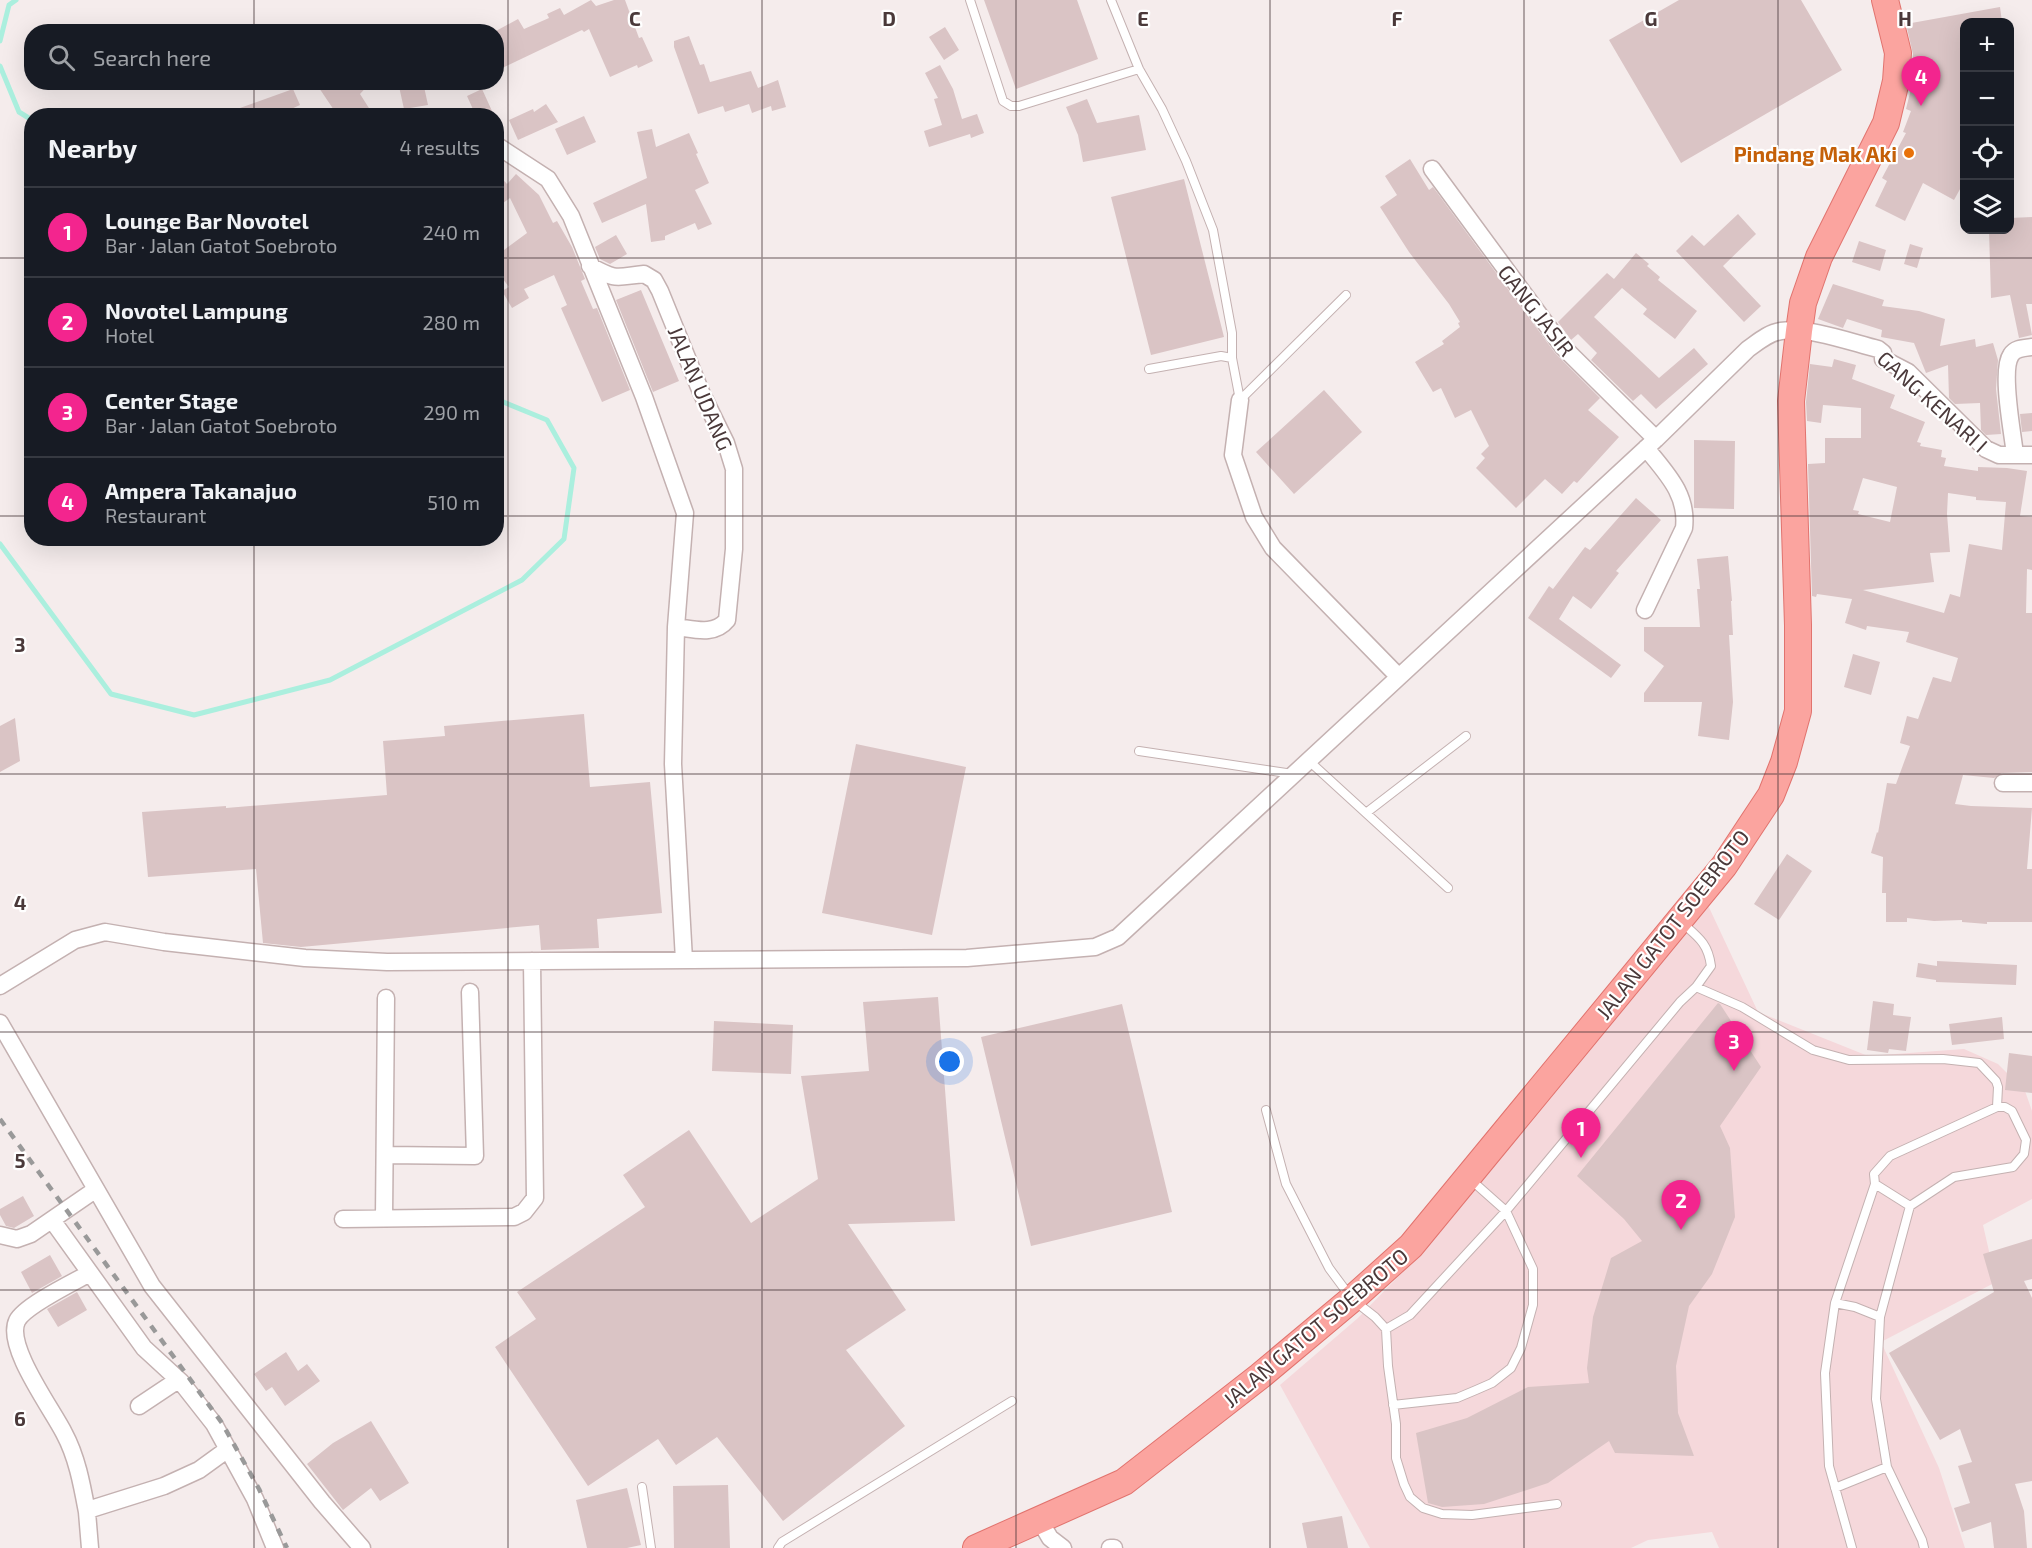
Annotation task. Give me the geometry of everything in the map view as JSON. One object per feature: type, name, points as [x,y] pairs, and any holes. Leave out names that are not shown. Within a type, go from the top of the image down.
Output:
[{"type":"main road","name":"JALAN GATOT SOEBROTO","points":[[976,1548],[1124,1482],[1260,1376],[1411,1246],[1724,866],[1771,795],[1785,762],[1798,711],[1798,625],[1791,401],[1803,303],[1819,257],[1886,123],[1896,81],[1898,53],[1885,0]]},
{"type":"street","points":[[504,150],[548,179],[571,216],[644,397],[685,513],[676,627],[673,764],[684,960]]},
{"type":"street","name":"GANG JASIR","points":[[1431,169],[1563,347],[1651,444],[1674,482],[1686,514],[1684,528],[1645,610]]},
{"type":"street","name":"JALAN UDANG","points":[[590,266],[612,277],[644,274],[654,280],[674,323],[701,392],[726,443],[734,469],[734,549],[727,620],[721,627],[710,631],[676,627]]},
{"type":"street","points":[[0,986],[75,939],[105,932],[164,942],[305,958],[387,962],[967,958],[1095,947],[1118,937],[1651,444],[1748,349],[1763,338],[1779,332],[1799,331]]},
{"type":"street","name":"GANG KENARI I","points":[[1799,331],[1878,349],[1883,353],[1884,359],[1908,372],[1986,449],[1999,455],[2032,455]]},
{"type":"street","points":[[2015,455],[2007,393],[2007,367],[2011,354],[2019,349],[2032,347]]},
{"type":"street","points":[[1240,400],[1233,455],[1254,517],[1273,548],[1398,676]]},
{"type":"street","points":[[2002,783],[2032,783]]},
{"type":"street","points":[[343,1219],[514,1217],[524,1212],[536,1198],[532,961]]},
{"type":"street","points":[[385,1155],[475,1156],[470,992]]},
{"type":"street","points":[[384,1218],[386,998]]},
{"type":"street","points":[[0,1023],[152,1286],[322,1502],[362,1548]]},
{"type":"street","points":[[0,1235],[17,1239],[31,1234],[95,1190]]},
{"type":"street","points":[[52,1220],[144,1348],[178,1380],[214,1424],[255,1499],[274,1548]]},
{"type":"street","points":[[90,1273],[26,1311],[17,1321],[14,1337],[41,1395],[60,1426],[78,1470],[87,1512],[90,1548]]},
{"type":"street","points":[[139,1406],[178,1380]]},
{"type":"street","points":[[87,1512],[164,1486],[199,1470],[228,1449]]},
{"type":"street","points":[[1040,1521],[1050,1538],[1063,1548]]},
{"type":"lane","points":[[970,0],[1003,101],[1011,106],[1020,106],[1139,69]]},
{"type":"lane","points":[[1111,0],[1139,69],[1162,109],[1186,161],[1213,230],[1232,333],[1232,358],[1240,400]]},
{"type":"lane","points":[[1240,400],[1346,295]]},
{"type":"lane","points":[[1149,369],[1221,356],[1232,358]]},
{"type":"lane","points":[[1366,813],[1466,736]]},
{"type":"lane","points":[[1139,751],[1293,774]]},
{"type":"lane","points":[[1308,760],[1448,888]]},
{"type":"lane","points":[[1386,1329],[1410,1315],[1506,1211],[1680,1002],[1696,987],[1711,966],[1709,953],[1705,944],[1680,921]]},
{"type":"lane","points":[[1696,987],[1742,1007],[1813,1050],[1849,1060],[1943,1059],[1979,1063],[1996,1080],[1997,1107]]},
{"type":"lane","points":[[1852,1548],[1829,1466],[1825,1373],[1835,1303],[1875,1184],[1874,1174],[1890,1156],[1997,1107],[2008,1108],[2016,1117],[2026,1140],[2026,1149],[2021,1159],[2013,1167],[1954,1177],[1910,1206],[1880,1317],[1876,1400],[1887,1467],[1924,1548]]},
{"type":"lane","points":[[1266,1110],[1286,1184],[1329,1269],[1352,1299],[1386,1329],[1388,1366],[1396,1424],[1396,1458],[1410,1497],[1423,1508],[1442,1514],[1472,1515],[1557,1504]]},
{"type":"lane","points":[[1393,1405],[1457,1398],[1492,1383],[1511,1368],[1521,1348],[1533,1305],[1533,1269],[1506,1211],[1468,1177]]},
{"type":"lane","points":[[1875,1184],[1910,1206]]},
{"type":"lane","points":[[1835,1303],[1855,1307],[1880,1317]]},
{"type":"lane","points":[[778,1548],[782,1542],[1012,1401]]},
{"type":"lane","points":[[1835,1488],[1887,1467]]},
{"type":"lane","points":[[642,1487],[651,1548]]},
{"type":"shaded area","points":[[1706,901],[1758,1012],[1868,1056],[1964,1049],[1998,1064],[2025,1091],[2032,1111],[2032,1199],[1983,1225],[1996,1282],[1881,1342],[1939,1468],[1965,1548],[1719,1548],[1712,1532],[1648,1540],[1631,1548],[1370,1548],[1280,1385],[1358,1318],[1423,1251],[1465,1202],[1503,1150]]},
{"type":"building","points":[[591,0],[596,6],[614,0],[625,0],[639,38],[642,37],[653,61],[638,68],[637,65],[610,77],[589,29],[584,32],[582,30],[504,67],[504,27],[518,19],[524,29],[549,18],[547,14],[560,8],[564,15]]},
{"type":"building","points":[[984,0],[1077,0],[1098,59],[1016,89]]},
{"type":"building","points":[[1679,0],[1801,0],[1842,70],[1681,163],[1609,40]]},
{"type":"building","points":[[2000,7],[2001,18],[1960,18],[1960,189],[1954,200],[1923,183],[1905,221],[1875,206],[1887,181],[1882,178],[1906,133],[1903,132],[1911,111],[1906,109],[1911,89],[1913,54],[1906,24]]},
{"type":"building","points":[[945,27],[959,50],[944,60],[929,37]]},
{"type":"building","points":[[689,36],[700,65],[704,64],[710,82],[751,71],[758,88],[778,80],[786,107],[772,111],[771,106],[752,113],[749,104],[725,112],[723,106],[698,114],[674,47],[674,41]]},
{"type":"building","points":[[940,65],[953,89],[962,119],[977,114],[984,133],[971,138],[970,134],[929,147],[924,131],[942,125],[934,99],[938,98],[925,73]]},
{"type":"building","points":[[290,90],[293,90],[300,105],[293,108],[240,108]]},
{"type":"building","points":[[320,90],[364,90],[360,94],[369,108],[333,108]]},
{"type":"building","points":[[400,90],[425,90],[428,105],[404,108]]},
{"type":"building","points":[[482,90],[491,108],[472,108],[467,96]]},
{"type":"building","points":[[1087,99],[1097,123],[1139,115],[1146,150],[1083,162],[1078,135],[1066,107]]},
{"type":"building","points":[[546,104],[558,122],[518,140],[509,120],[533,109],[534,112]]},
{"type":"building","points":[[584,116],[596,142],[567,155],[555,129]]},
{"type":"building","points":[[652,129],[656,147],[689,133],[709,183],[695,190],[712,224],[698,230],[695,223],[665,236],[665,240],[651,242],[646,204],[602,223],[593,203],[647,178],[637,132]]},
{"type":"building","points":[[1410,159],[1429,190],[1433,187],[1555,353],[1600,398],[1588,410],[1619,437],[1577,483],[1574,481],[1562,494],[1545,479],[1516,508],[1476,468],[1485,458],[1481,454],[1489,446],[1471,410],[1455,418],[1441,388],[1433,392],[1415,362],[1444,344],[1442,341],[1460,327],[1458,323],[1460,322],[1409,252],[1380,207],[1397,195],[1385,176]]},
{"type":"building","points":[[516,174],[539,195],[553,223],[557,221],[572,247],[585,279],[581,281],[593,309],[597,308],[630,390],[602,402],[561,308],[567,305],[554,275],[524,289],[529,298],[512,308],[504,294],[504,290],[509,287],[504,280],[504,250],[527,233],[510,198],[504,202],[504,181],[507,184]]},
{"type":"building","points":[[1184,179],[1224,337],[1151,355],[1111,197]]},
{"type":"building","points":[[1738,214],[1756,234],[1723,266],[1761,306],[1744,322],[1676,251],[1692,235],[1704,246]]},
{"type":"building","points":[[2032,217],[2032,304],[2026,304],[2032,335],[2019,338],[2010,295],[1991,298],[1989,234],[2014,234],[2014,218]]},
{"type":"building","points":[[616,235],[627,254],[610,264],[600,259],[595,247]]},
{"type":"building","points":[[1859,241],[1886,250],[1880,271],[1852,262]]},
{"type":"building","points":[[1910,244],[1923,248],[1917,268],[1904,264]]},
{"type":"building","points":[[1636,253],[1660,277],[1658,280],[1697,311],[1675,339],[1643,314],[1647,309],[1622,288],[1594,317],[1659,378],[1694,348],[1708,364],[1656,409],[1641,394],[1633,401],[1591,360],[1597,353],[1578,334],[1571,340],[1558,322],[1607,273],[1614,279]]},
{"type":"building","points":[[1833,284],[1884,300],[1882,306],[1919,311],[1945,319],[1940,346],[1975,339],[1976,347],[1993,343],[1998,360],[1996,389],[2001,434],[1986,435],[1981,430],[1980,403],[1955,404],[1949,398],[1948,365],[1926,373],[1914,343],[1881,337],[1882,330],[1847,319],[1843,328],[1818,319]]},
{"type":"building","points":[[641,290],[679,381],[653,392],[616,300]]},
{"type":"building","points":[[1834,359],[1856,365],[1852,379],[1895,395],[1890,408],[1925,422],[1917,442],[1921,443],[1920,446],[1942,450],[1941,457],[1946,458],[1944,466],[1978,471],[1978,467],[2027,471],[2020,516],[2032,517],[2032,570],[2027,569],[2026,613],[2032,613],[2032,772],[2002,773],[1994,778],[1963,775],[1955,804],[2032,808],[2027,869],[2032,869],[2032,922],[1987,922],[1987,924],[1962,922],[1962,920],[1934,921],[1907,918],[1907,922],[1886,922],[1886,893],[1882,893],[1883,857],[1871,853],[1878,833],[1887,783],[1896,784],[1910,746],[1900,743],[1907,716],[1918,719],[1933,677],[1951,682],[1958,658],[1906,642],[1909,632],[1867,626],[1866,630],[1845,623],[1852,599],[1817,594],[1816,597],[1812,596],[1808,464],[1825,463],[1825,438],[1861,438],[1861,408],[1823,405],[1821,423],[1807,421],[1806,402],[1810,364],[1832,367]],"holes":[[[1863,478],[1897,487],[1890,522],[1858,514],[1859,511],[1853,510]],[[1948,493],[1976,497],[1976,500],[2006,502],[2002,550],[1969,544],[1960,597],[1950,594],[1944,613],[1863,590],[1934,582],[1930,553],[1950,552]]]},
{"type":"building","points":[[1324,390],[1362,432],[1294,494],[1256,452]]},
{"type":"building","points":[[2032,413],[2032,431],[2022,432],[2020,414]]},
{"type":"building","points":[[1694,440],[1735,441],[1734,509],[1694,508]]},
{"type":"building","points":[[1636,498],[1661,520],[1616,571],[1619,573],[1591,609],[1573,596],[1559,619],[1621,665],[1611,678],[1528,618],[1549,586],[1553,589],[1585,547],[1590,550]]},
{"type":"building","points":[[1728,556],[1733,635],[1729,635],[1733,702],[1729,740],[1698,736],[1702,702],[1644,702],[1644,693],[1664,666],[1644,651],[1644,627],[1700,627],[1697,559]]},
{"type":"building","points":[[1853,654],[1880,662],[1871,695],[1844,687]]},
{"type":"building","points":[[584,714],[590,787],[650,782],[662,913],[597,919],[599,948],[541,950],[539,925],[301,947],[263,943],[256,869],[148,877],[142,812],[226,806],[226,808],[387,795],[383,741],[445,736],[444,726]]},
{"type":"building","points":[[15,718],[20,761],[0,772],[0,726]]},
{"type":"building","points":[[856,744],[966,767],[932,935],[822,913]]},
{"type":"building","points":[[1787,854],[1812,871],[1779,920],[1754,904]]},
{"type":"building","points":[[1937,961],[2017,965],[2016,985],[1936,982],[1936,980],[1916,977],[1918,963],[1937,966]]},
{"type":"building","points":[[938,997],[955,1221],[848,1224],[906,1310],[846,1350],[905,1426],[783,1521],[717,1437],[676,1465],[658,1439],[588,1486],[495,1347],[536,1319],[517,1292],[645,1207],[623,1175],[689,1130],[751,1223],[818,1179],[801,1076],[869,1071],[863,1002]]},
{"type":"building","points":[[1873,1001],[1894,1004],[1893,1015],[1911,1017],[1906,1051],[1889,1049],[1888,1053],[1867,1050]]},
{"type":"building","points":[[1718,1003],[1761,1067],[1720,1126],[1730,1148],[1735,1217],[1712,1274],[1689,1306],[1676,1366],[1678,1413],[1694,1456],[1615,1453],[1609,1441],[1548,1483],[1484,1504],[1442,1507],[1428,1503],[1416,1433],[1467,1418],[1528,1387],[1589,1383],[1587,1368],[1593,1317],[1611,1258],[1642,1241],[1624,1219],[1577,1176]]},
{"type":"building","points":[[1122,1004],[1172,1212],[1031,1246],[981,1037]]},
{"type":"building","points":[[2002,1017],[2004,1039],[1952,1045],[1949,1024]]},
{"type":"building","points":[[714,1021],[793,1025],[791,1074],[712,1071]]},
{"type":"building","points":[[2009,1053],[2032,1056],[2032,1093],[2005,1090]]},
{"type":"building","points":[[23,1196],[34,1216],[14,1228],[6,1226],[0,1215],[0,1209]]},
{"type":"building","points":[[2032,1239],[2032,1279],[2024,1281],[2032,1298],[2032,1481],[2015,1484],[2024,1511],[2027,1548],[1994,1548],[1991,1522],[1962,1532],[1954,1508],[1970,1503],[1958,1466],[1972,1462],[1960,1429],[1940,1440],[1889,1353],[1994,1292],[1983,1254]]},
{"type":"building","points":[[50,1255],[62,1276],[32,1293],[21,1272]]},
{"type":"building","points":[[77,1292],[87,1310],[58,1327],[47,1309]]},
{"type":"building","points":[[286,1352],[298,1371],[307,1364],[320,1381],[285,1406],[272,1387],[266,1391],[254,1374]]},
{"type":"building","points":[[371,1421],[409,1483],[380,1501],[371,1488],[343,1510],[307,1464],[333,1443]]},
{"type":"building","points":[[728,1485],[730,1548],[674,1548],[673,1486]]},
{"type":"building","points":[[627,1488],[641,1545],[627,1548],[587,1548],[576,1500]]},
{"type":"building","points":[[1342,1516],[1348,1548],[1307,1548],[1302,1523]]},
{"type":"waterway","points":[[0,41],[9,5],[16,0]]},
{"type":"waterway","points":[[0,66],[19,112],[24,115]]},
{"type":"waterway","points":[[0,544],[111,694],[194,715],[330,680],[522,580],[564,539],[574,468],[547,420],[504,402]]},
{"type":"railway","points":[[0,1119],[222,1423],[259,1489],[287,1548]]},
{"type":"place","name":"Ampera Takanajuo","points":[[1921,106]]},
{"type":"place","name":"Pindang Mak Aki","points":[[1909,153]]},
{"type":"place","name":"Center Stage","points":[[1734,1071]]},
{"type":"place","name":"Lounge Bar Novotel","points":[[1581,1158]]},
{"type":"place","name":"Novotel Lampung","points":[[1681,1230]]}]
